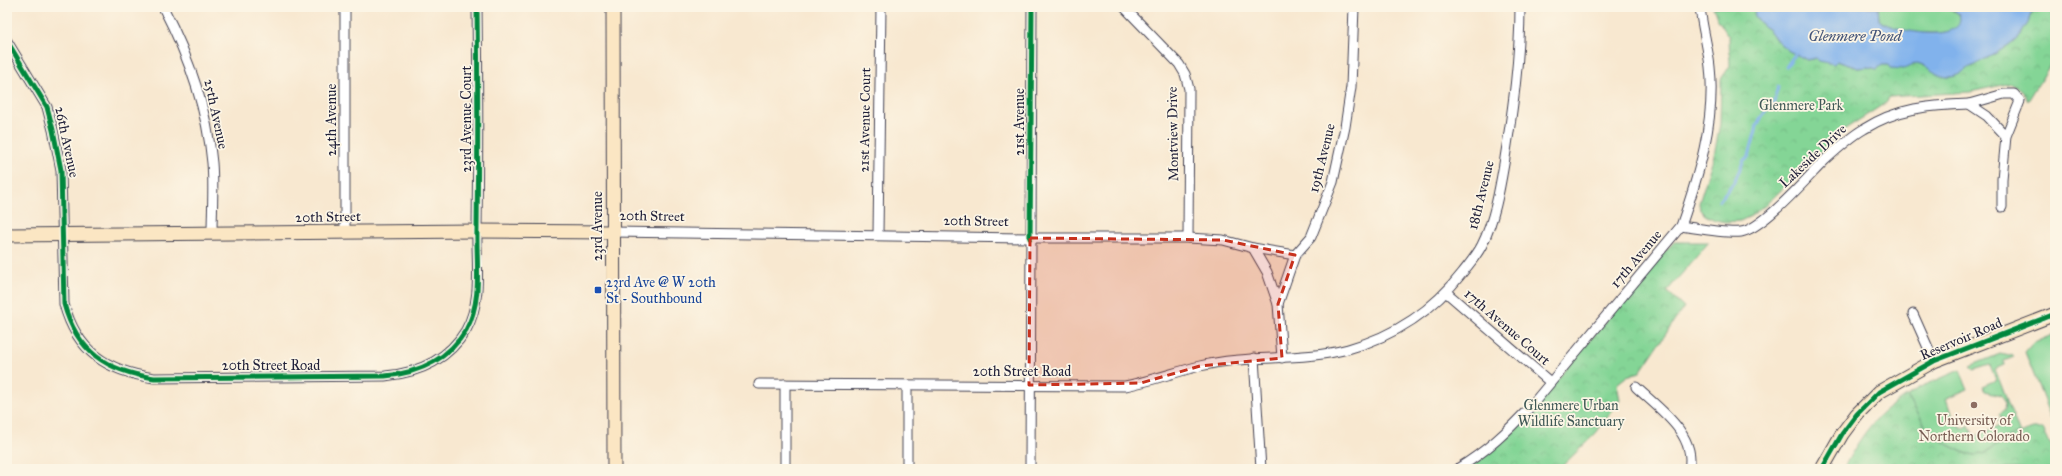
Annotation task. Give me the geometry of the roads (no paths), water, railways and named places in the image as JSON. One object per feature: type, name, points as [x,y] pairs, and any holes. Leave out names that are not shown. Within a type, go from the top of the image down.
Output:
[{"type":"main road","name":"23rd Avenue","points":[[614,7],[614,469]]},
{"type":"main road","name":"20th Street","points":[[7,235],[477,231],[613,232]]},
{"type":"main road","name":"Reservoir Road","points":[[1824,466],[1842,434],[1853,419],[1878,392],[1934,362],[2055,314]]},
{"type":"street","name":"25th Avenue","points":[[163,7],[182,42],[204,115],[212,165],[212,234]]},
{"type":"street","name":"24th Avenue","points":[[345,7],[345,232]]},
{"type":"street","name":"23rd Avenue Court","points":[[477,7],[477,231]]},
{"type":"street","name":"21st Avenue Court","points":[[878,234],[881,7]]},
{"type":"street","name":"21st Avenue","points":[[1030,469],[1029,385],[1032,7]]},
{"type":"street","name":"Montview Drive","points":[[1124,7],[1179,64],[1185,74],[1188,89],[1188,238]]},
{"type":"street","name":"19th Avenue","points":[[1278,304],[1295,255],[1311,238],[1333,182],[1340,154],[1350,87],[1354,7]]},
{"type":"street","name":"18th Avenue","points":[[1282,358],[1331,353],[1369,342],[1411,322],[1447,293],[1476,255],[1482,245],[1493,215],[1513,108],[1520,39],[1520,7]]},
{"type":"street","name":"17th Avenue","points":[[1457,469],[1481,455],[1507,432],[1681,226],[1690,198],[1709,121],[1710,68],[1700,7]]},
{"type":"street","name":"26th Avenue","points":[[7,41],[47,107],[61,170],[62,234]]},
{"type":"street","name":"Lakeside Drive","points":[[1681,226],[1741,232],[1751,229],[1775,210],[1838,148],[1864,129],[1907,109],[1932,105],[1969,104],[2004,94],[2014,94],[2020,101],[2006,136]]},
{"type":"street","points":[[1969,104],[1987,116],[2006,136],[2002,179],[2002,207]]},
{"type":"street","name":"20th Street Road","points":[[62,234],[63,294],[67,316],[84,345],[106,363],[130,375],[154,378],[392,375],[405,374],[424,368],[453,348],[466,329],[476,306],[477,231]]},
{"type":"street","name":"20th Street","points":[[613,232],[878,234],[1030,238],[1188,238],[1224,240],[1253,248],[1295,255]]},
{"type":"street","name":"19th Avenue","points":[[1253,248],[1267,272],[1278,304],[1282,358]]},
{"type":"street","name":"17th Avenue Court","points":[[1447,293],[1550,382]]},
{"type":"street","name":"Reservoir Road","points":[[1913,314],[1934,362]]},
{"type":"street","name":"20th Street Road","points":[[759,384],[1125,386],[1154,380],[1200,366],[1254,358],[1282,358]]},
{"type":"street","points":[[1254,358],[1261,469]]},
{"type":"street","points":[[785,384],[785,469]]},
{"type":"street","points":[[908,385],[908,469]]},
{"type":"street","points":[[1636,387],[1677,427],[1688,445],[1690,462],[1689,469]]},
{"type":"water","name":"Glenmere Pond","points":[[1754,7],[1878,7],[1879,20],[1887,24],[1913,32],[1942,33],[1953,30],[1959,24],[1959,14],[1954,10],[1929,7],[2033,7],[2025,28],[2011,43],[1993,55],[1969,67],[1960,74],[1949,77],[1939,75],[1917,63],[1904,69],[1890,68],[1888,65],[1882,65],[1877,69],[1868,67],[1858,68],[1837,61],[1834,64],[1819,61],[1816,58],[1807,60],[1789,51],[1778,42],[1769,30],[1763,26],[1755,16]]},
{"type":"waterway","points":[[1786,67],[1795,54]]},
{"type":"waterway","points":[[1719,201],[1734,182],[1744,160],[1749,156],[1757,126],[1762,116],[1773,104],[1778,87]]},
{"type":"place","name":"23rd Ave @ W 20th St - Southbound","points":[[598,290]]},
{"type":"place","name":"University of Northern Colorado","points":[[1974,405]]},
{"type":"park label","name":"Glenmere Park","points":[[1801,105]]},
{"type":"park label","name":"Glenmere Urban Wildlife Sanctuary","points":[[1571,414]]}]
